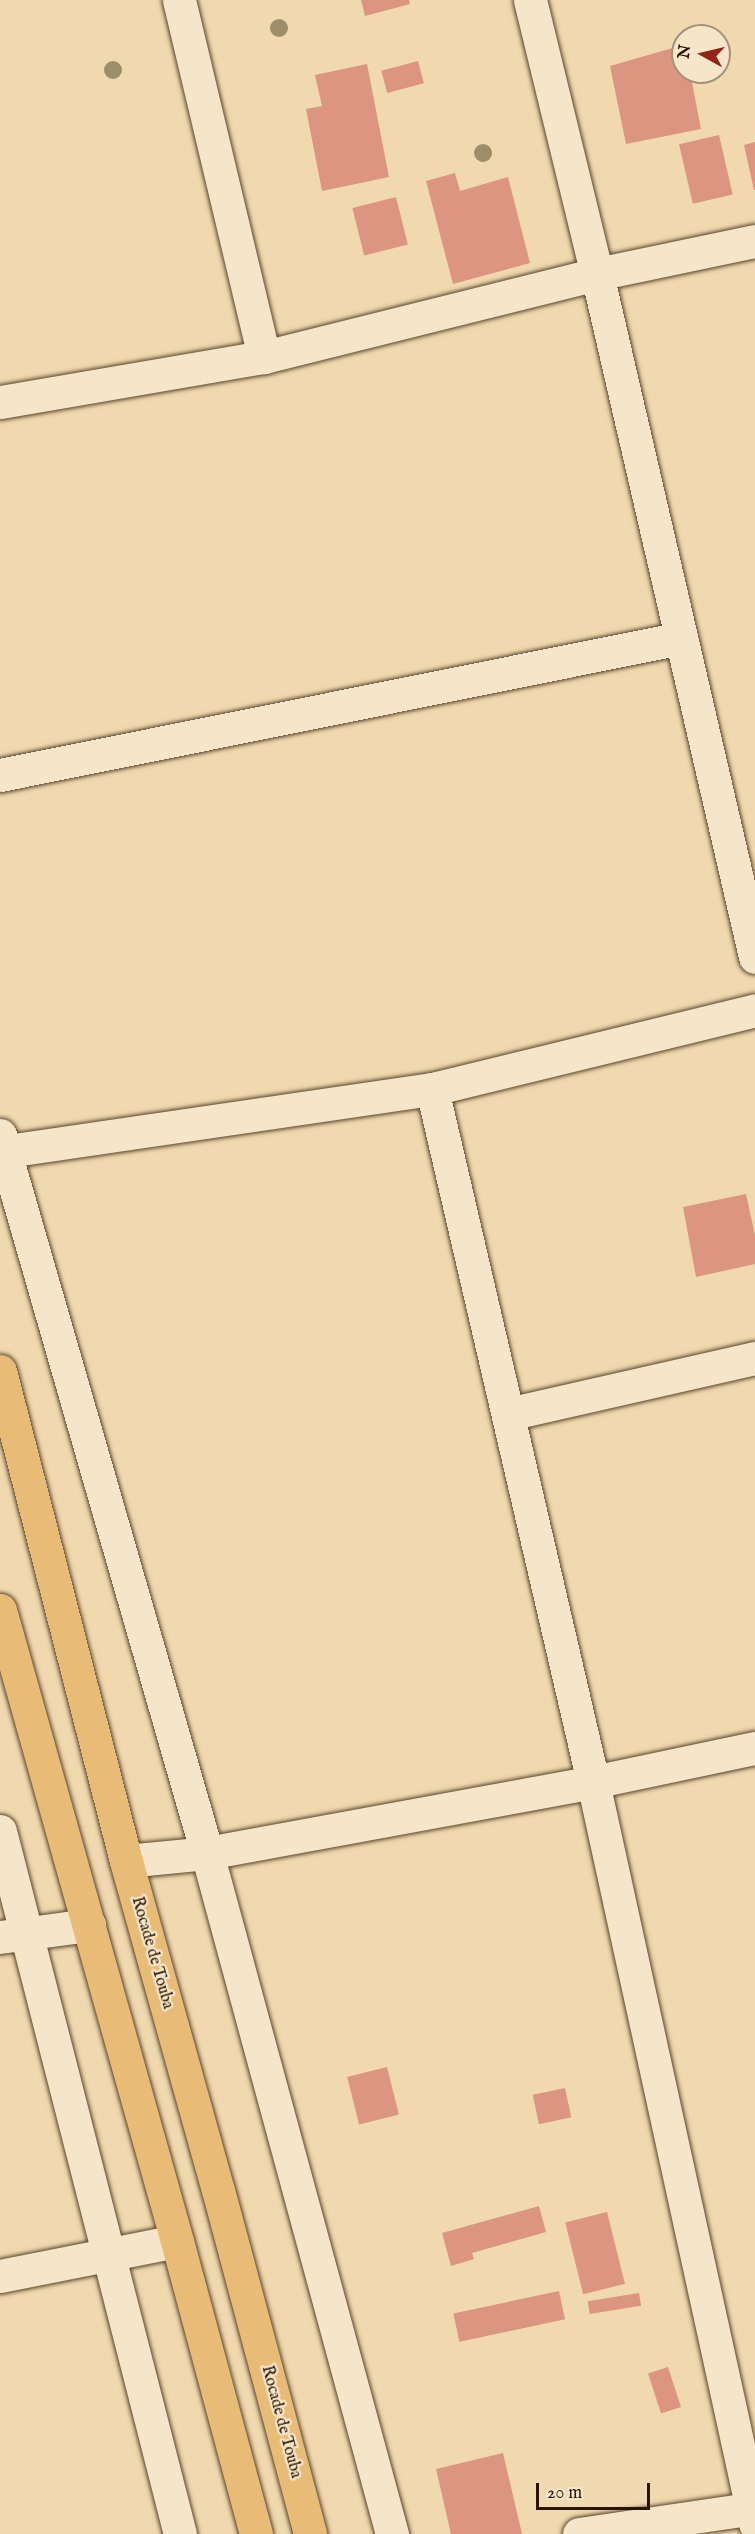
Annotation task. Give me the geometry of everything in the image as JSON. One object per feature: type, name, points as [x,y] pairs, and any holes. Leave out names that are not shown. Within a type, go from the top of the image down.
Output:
[{"type":"main road","name":"Rocade de Touba","points":[[0,1371],[126,1861],[222,2201],[310,2534]]},
{"type":"main road","points":[[0,1610],[177,2241],[256,2534]]},
{"type":"street","points":[[179,0],[264,357]]},
{"type":"street","points":[[530,0],[597,274],[755,957]]},
{"type":"street","points":[[0,402],[264,357],[597,274],[755,241]]},
{"type":"street","points":[[0,775],[681,639]]},
{"type":"street","points":[[392,2534],[207,1853],[1,1146],[432,1089],[755,1010]]},
{"type":"street","points":[[432,1089],[593,1782],[754,2513],[579,2534]]},
{"type":"street","points":[[508,1414],[755,1358]]},
{"type":"street","points":[[126,1861],[207,1853],[593,1782],[755,1748]]},
{"type":"street","points":[[0,1831],[14,1934],[109,2257],[180,2534]]},
{"type":"street","points":[[14,1934],[89,1925]]},
{"type":"street","points":[[0,2276],[109,2257],[177,2241]]},
{"type":"building","points":[[361,0],[409,0],[410,4],[365,16]]},
{"type":"building","points":[[671,48],[671,84],[692,84],[701,129],[626,144],[610,66]]},
{"type":"building","points":[[418,61],[424,83],[387,93],[381,71]]},
{"type":"building","points":[[367,64],[389,177],[322,191],[306,109],[322,106],[315,75]]},
{"type":"building","points":[[719,135],[733,194],[693,204],[679,144]]},
{"type":"building","points":[[755,142],[755,190],[754,190],[744,145]]},
{"type":"building","points":[[455,173],[460,191],[508,177],[530,263],[453,284],[426,181]]},
{"type":"building","points":[[396,197],[408,245],[364,255],[352,208]]},
{"type":"building","points":[[746,1194],[755,1235],[755,1264],[696,1277],[683,1207]]},
{"type":"building","points":[[387,2067],[399,2115],[359,2124],[347,2077]]},
{"type":"building","points":[[565,2088],[571,2117],[539,2124],[533,2095]]},
{"type":"building","points":[[539,2206],[546,2232],[472,2253],[474,2259],[451,2266],[442,2233]]},
{"type":"building","points":[[607,2212],[625,2284],[583,2294],[565,2222]]},
{"type":"building","points":[[559,2291],[565,2319],[459,2342],[453,2313]]},
{"type":"building","points":[[639,2293],[641,2306],[590,2314],[588,2301]]},
{"type":"building","points":[[668,2367],[681,2407],[661,2413],[648,2373]]},
{"type":"building","points":[[503,2453],[522,2534],[451,2534],[436,2469]]}]
